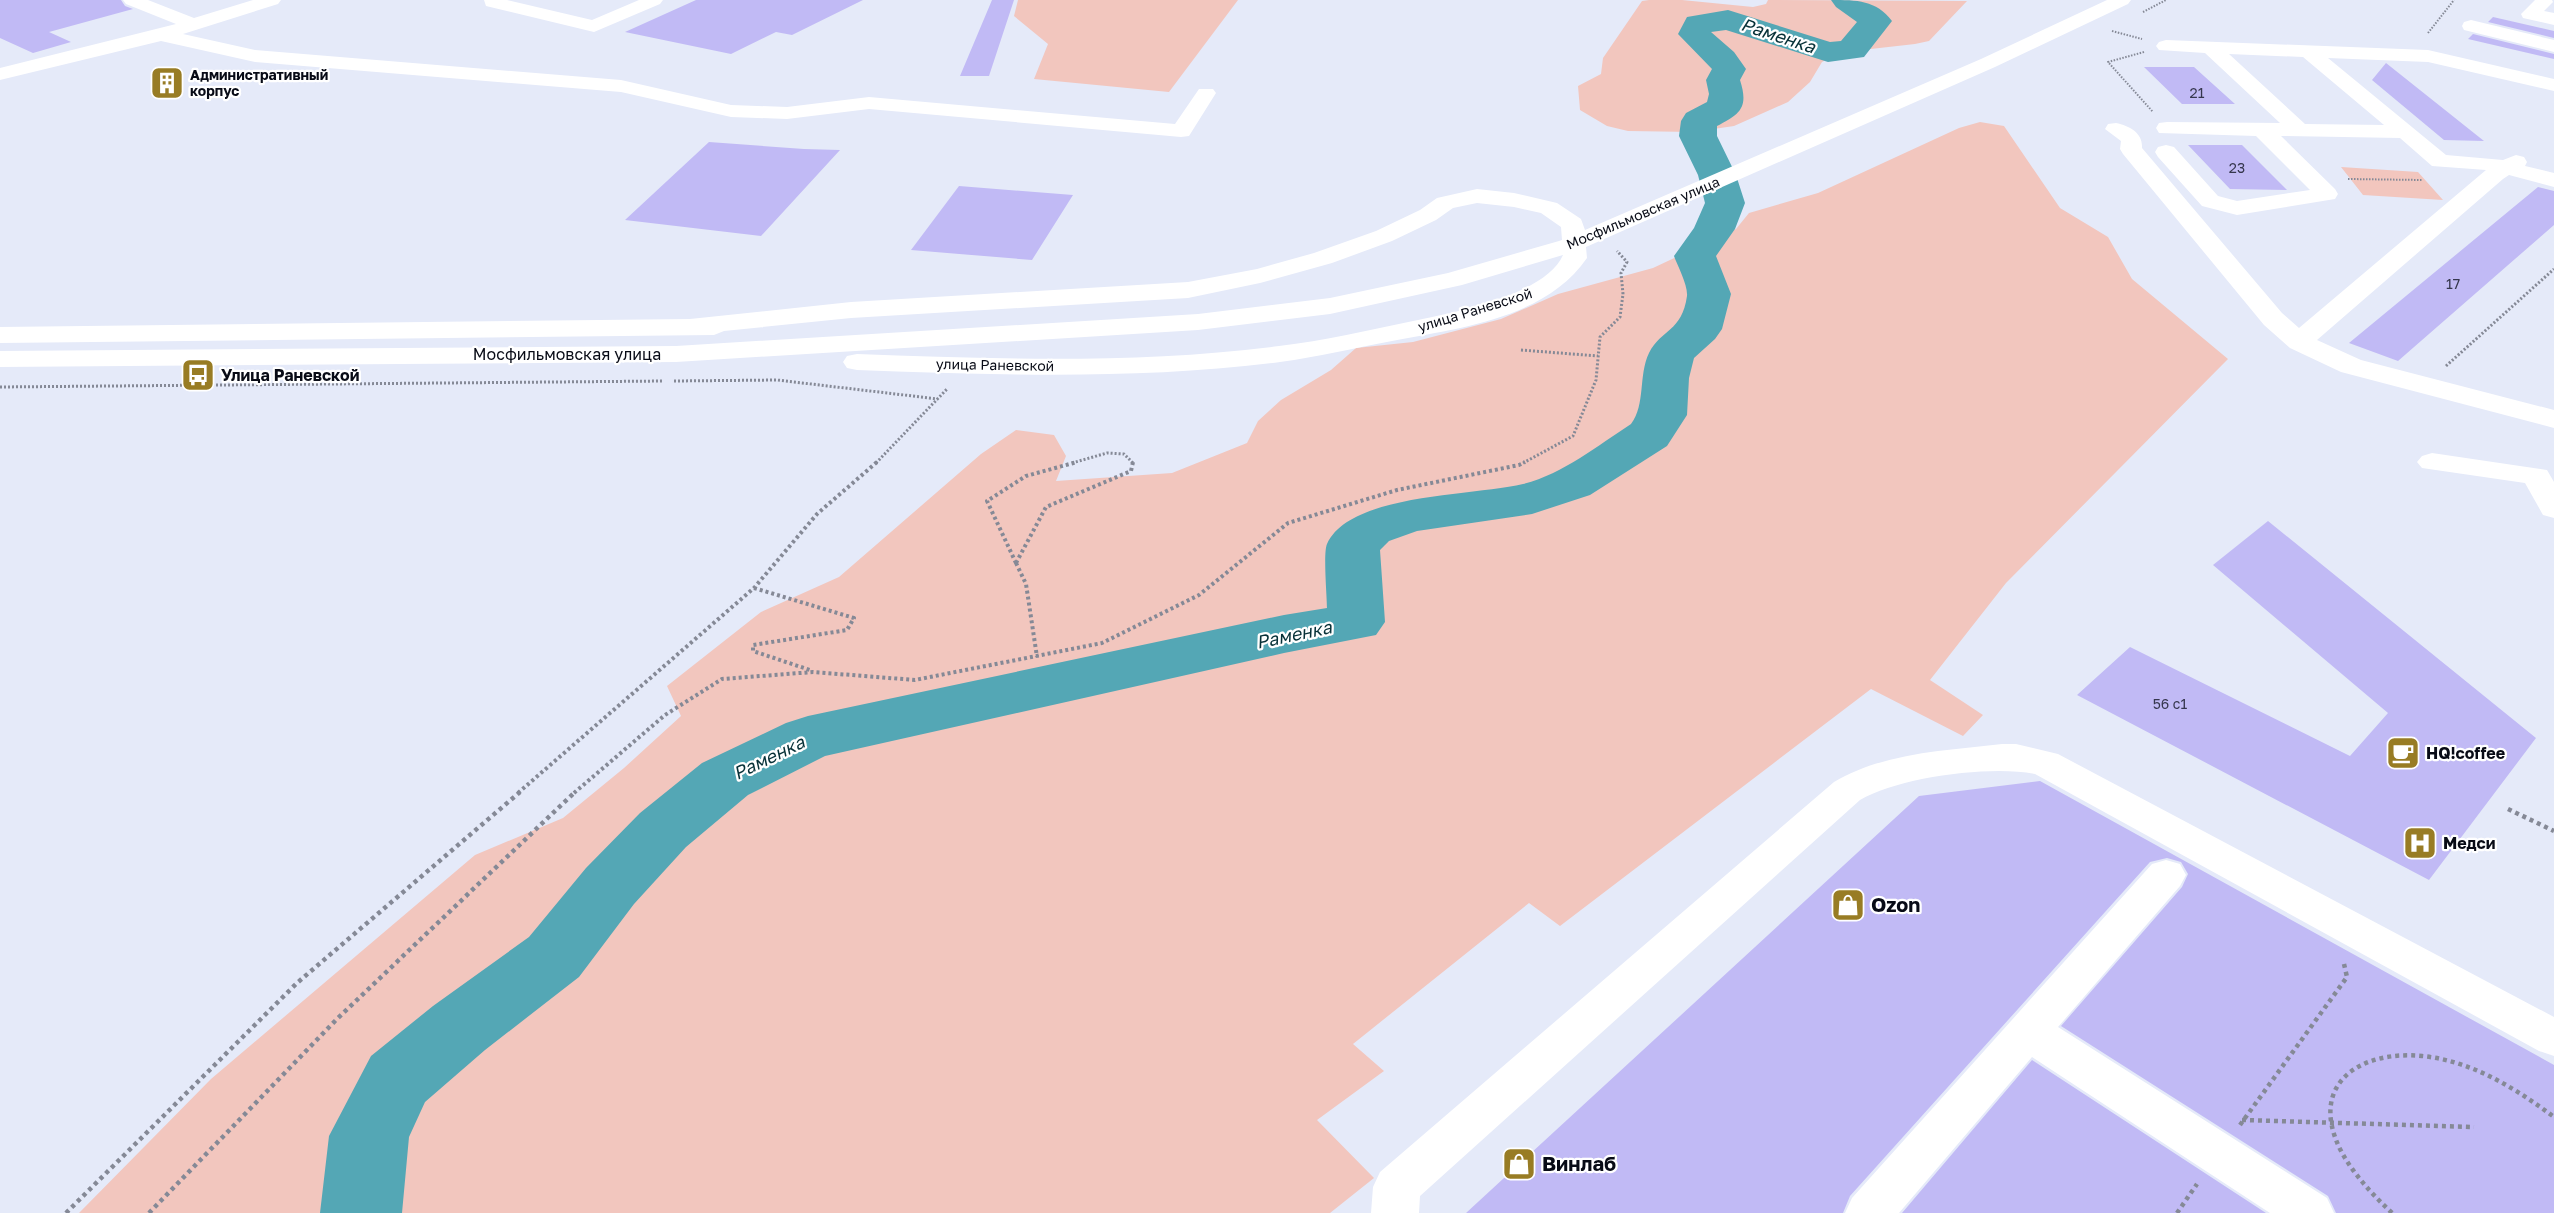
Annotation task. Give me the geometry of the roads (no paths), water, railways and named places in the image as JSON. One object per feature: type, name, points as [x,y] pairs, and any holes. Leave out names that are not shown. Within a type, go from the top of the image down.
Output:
[{"type":"street","points":[[132,0],[192,24]]},
{"type":"street","points":[[0,74],[161,35],[272,0]]},
{"type":"street","points":[[496,0],[492,2],[594,26],[654,0]]},
{"type":"street","name":"Мосфильмовская улица","points":[[0,359],[676,354],[1198,322],[1330,306],[1453,280],[1568,246],[1988,63],[2122,0]]},
{"type":"street","points":[[2546,2],[2530,14],[2554,19]]},
{"type":"street","points":[[161,35],[255,56],[621,86],[731,111],[787,113],[869,103],[1181,131],[1206,93]]},
{"type":"street","points":[[2554,46],[2469,35],[2554,64]]},
{"type":"street","points":[[2166,46],[2428,56],[2554,85]]},
{"type":"street","points":[[2211,48],[2299,130]]},
{"type":"street","points":[[2308,51],[2440,161],[2512,164],[2554,180]]},
{"type":"street","points":[[2168,128],[2406,132]]},
{"type":"street","points":[[2116,129],[2132,139],[2131,149],[2196,230],[2273,319],[2299,342],[2351,366],[2554,419]]},
{"type":"street","points":[[2166,152],[2210,201],[2237,208],[2327,194],[2262,129]]},
{"type":"street","points":[[2299,342],[2495,174],[2512,164]]},
{"type":"street","name":"улица Раневской","points":[[676,354],[1017,368],[1161,363],[1268,356],[1440,324],[1527,297],[1555,281],[1575,258],[1573,224],[1549,208],[1514,200],[1477,196],[1445,203],[1428,215],[1384,236],[1323,258],[1260,276],[1188,290],[852,310],[691,327]]},
{"type":"street","name":"Мосфильмовская улица","points":[[0,335],[691,327],[1133,326]]},
{"type":"street","points":[[2432,462],[2536,476],[2554,508]]},
{"type":"street","points":[[1395,1213],[1397,1187],[1847,791],[1864,780],[1887,773],[2002,757],[2032,759],[2066,772],[2252,886],[2554,1038]]},
{"type":"street","points":[[1869,1213],[2166,875]]},
{"type":"street","points":[[2028,1031],[2232,1132],[2310,1213]]},
{"type":"waterway","name":"Раменка","points":[[361,1213],[369,1136],[398,1079],[459,1028],[554,957],[610,886],[663,830],[725,779],[808,738],[1284,634],[1356,622],[1353,546],[1370,530],[1407,517],[1532,498],[1572,484],[1649,435],[1663,415],[1665,378],[1672,353],[1699,329],[1709,294],[1695,256],[1714,229],[1725,203],[1717,175],[1698,136],[1699,121],[1724,108],[1727,94],[1723,80],[1729,69],[1722,59],[1694,34],[1698,24],[1728,20],[1828,52],[1852,50],[1856,42],[1876,21],[1847,0]]},
{"type":"place","name":"Административный корпус","points":[[167,83]]},
{"type":"place","name":"Улица Раневской","points":[[198,375]]},
{"type":"place","name":"HQ!coffee","points":[[2403,753]]},
{"type":"place","name":"Медси","points":[[2420,843]]},
{"type":"place","name":"Ozon","points":[[1848,905]]},
{"type":"place","name":"Винлаб","points":[[1519,1164]]}]
